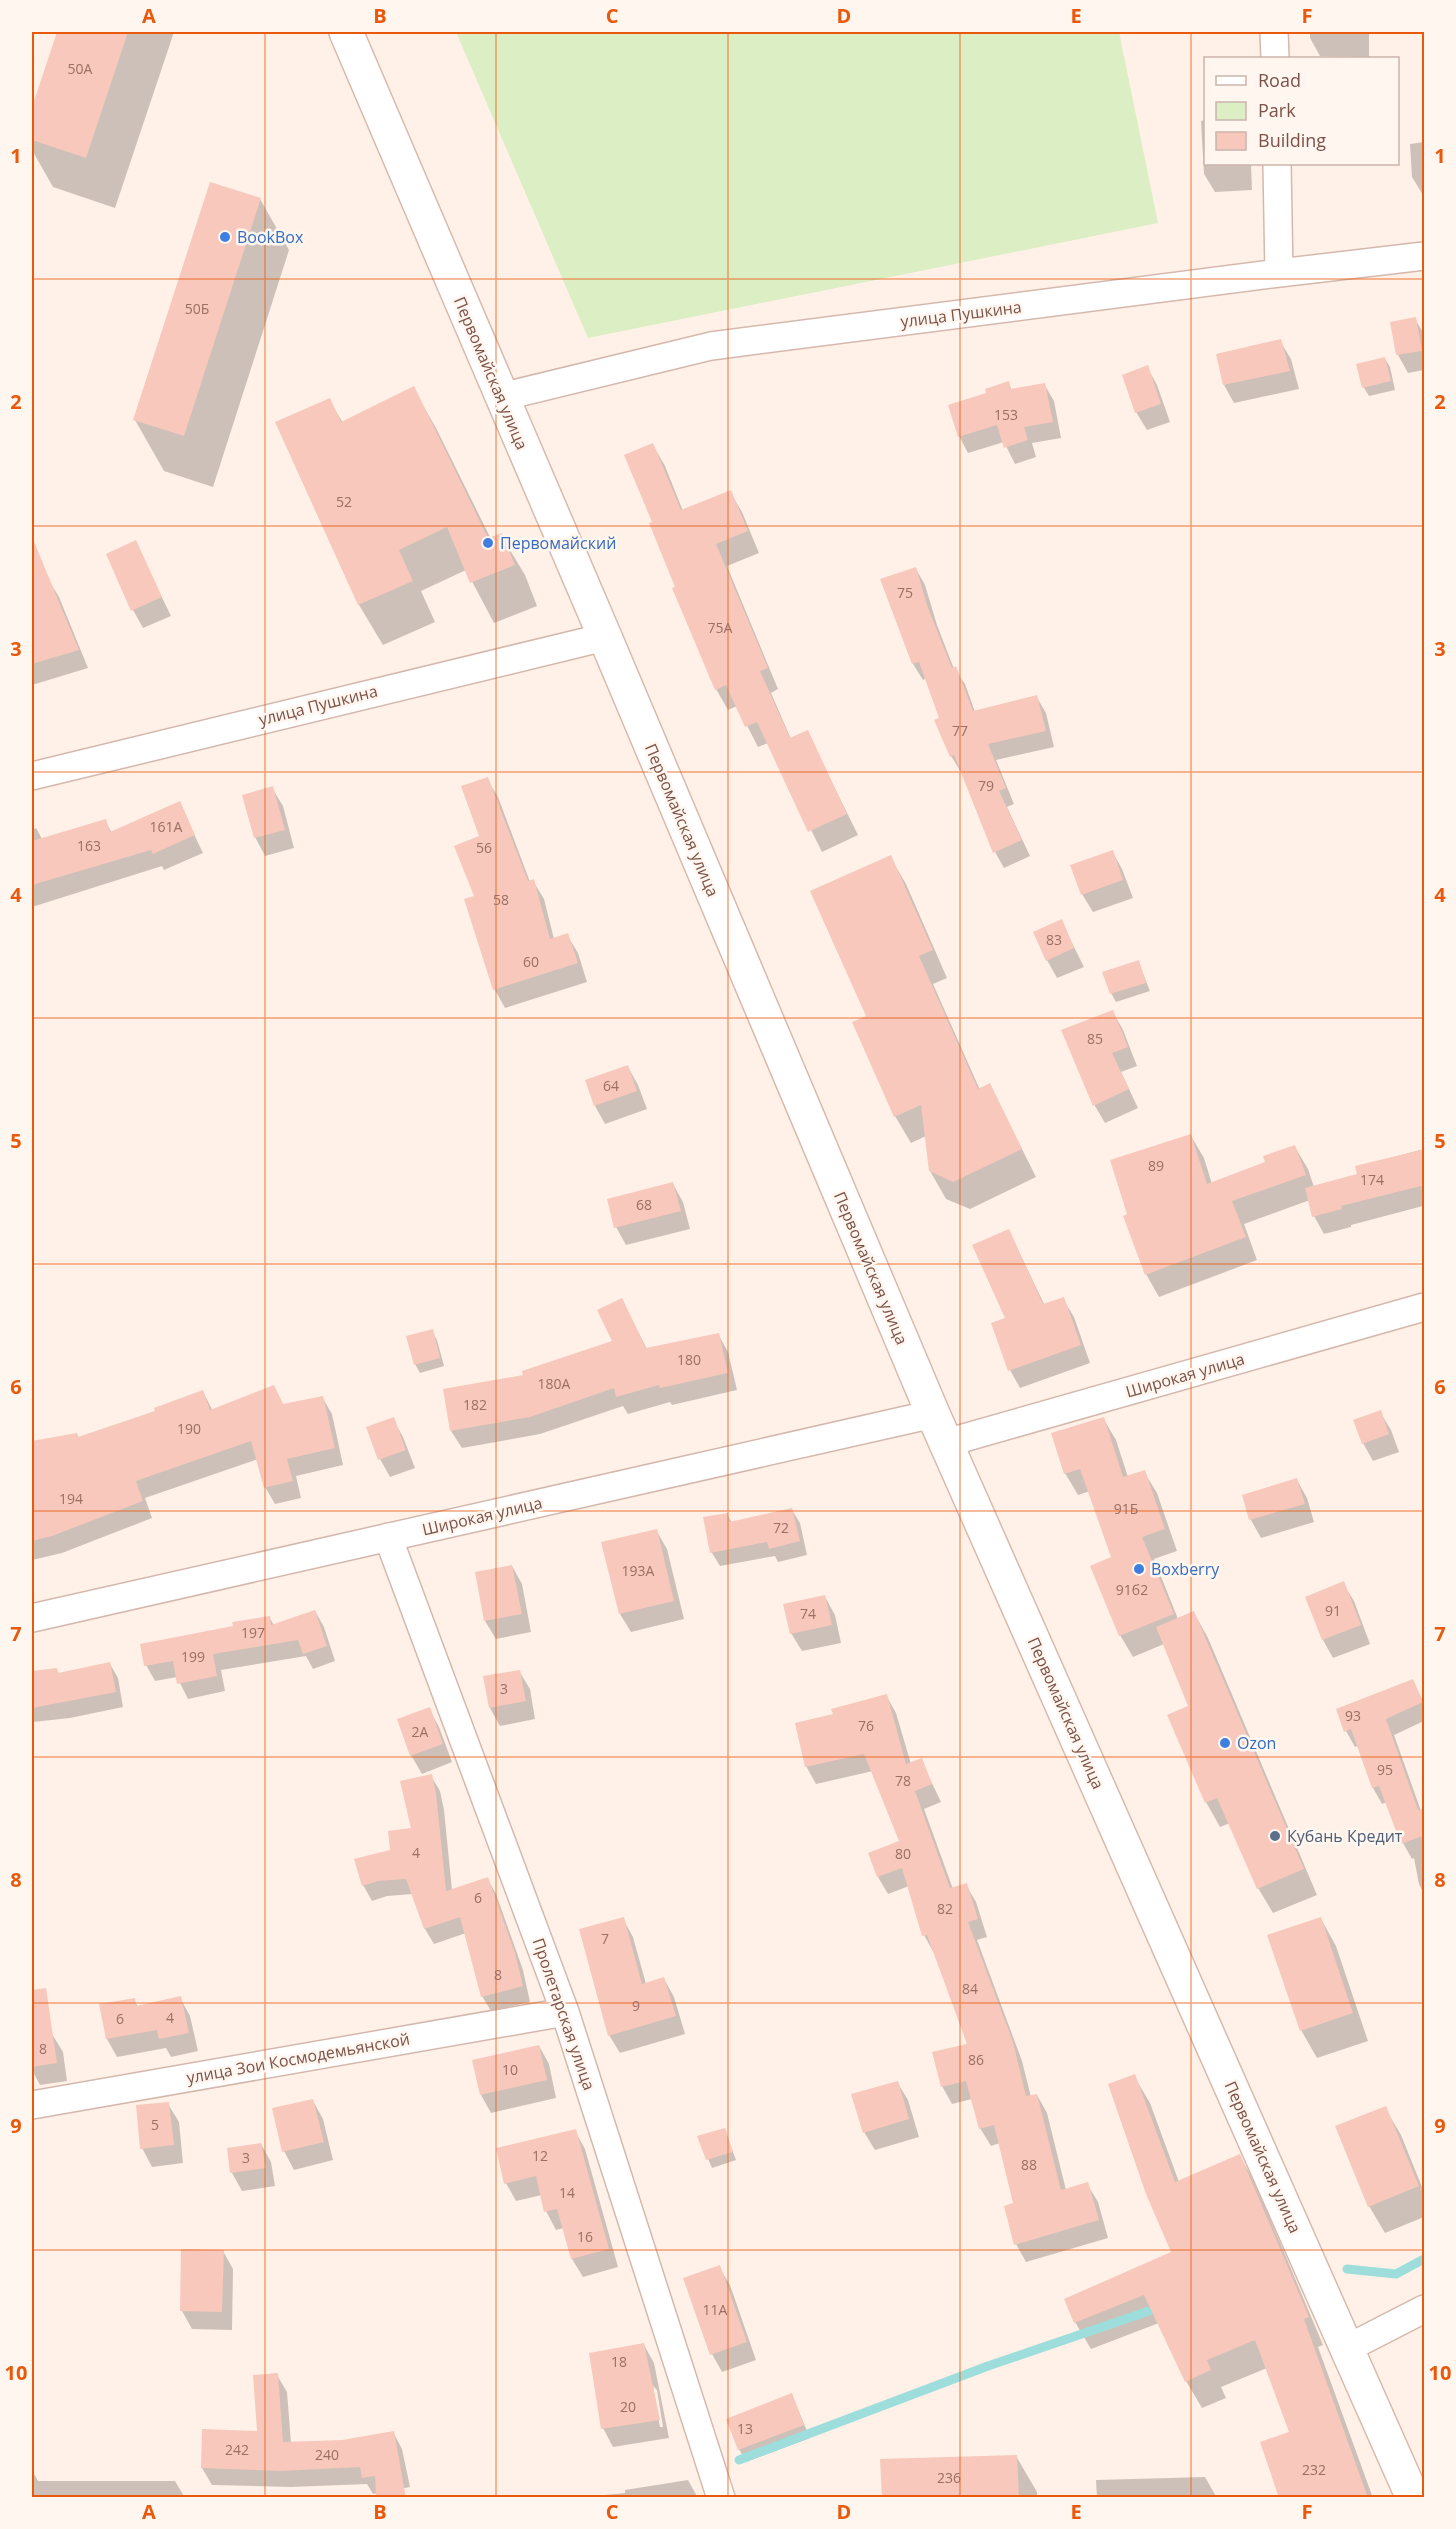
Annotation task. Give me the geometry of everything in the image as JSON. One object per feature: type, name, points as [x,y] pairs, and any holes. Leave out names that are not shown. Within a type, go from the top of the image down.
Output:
[{"type":"street","name":"Первомайская улица","points":[[346,32],[605,637],[933,1414],[1413,2498]]},
{"type":"street","points":[[1274,32],[1275,57]]},
{"type":"street","points":[[1277,165],[1279,273]]},
{"type":"street","name":"улица Пушкина","points":[[501,397],[711,346],[1425,256]]},
{"type":"street","name":"улица Пушкина","points":[[32,776],[605,637]]},
{"type":"street","name":"Широкая улица","points":[[946,1443],[1425,1307]]},
{"type":"street","name":"Широкая улица","points":[[32,1618],[933,1414]]},
{"type":"street","name":"Пролетарская улица","points":[[388,1537],[565,2012],[721,2498]]},
{"type":"street","name":"улица Зои Космодемьянской","points":[[32,2105],[565,2012]]},
{"type":"street","points":[[1348,2348],[1425,2308]]},
{"type":"green space","points":[[456,32],[1119,32],[1158,223],[588,338]]},
{"type":"building","points":[[57,32],[128,32],[86,158],[32,140],[32,107]]},
{"type":"building","points":[[210,182],[261,198],[184,436],[133,420]]},
{"type":"building","points":[[1416,317],[1422,351],[1396,355],[1390,322]]},
{"type":"building","points":[[1281,339],[1290,371],[1223,385],[1216,354]]},
{"type":"building","points":[[1385,357],[1391,381],[1362,388],[1356,364]]},
{"type":"building","points":[[1148,365],[1161,404],[1135,413],[1122,375]]},
{"type":"building","points":[[1009,381],[1011,389],[1045,383],[1053,422],[1024,427],[1028,440],[1004,448],[997,425],[958,437],[948,405],[986,393],[985,389]]},
{"type":"building","points":[[414,386],[488,538],[502,533],[515,565],[470,583],[447,527],[399,550],[413,581],[358,605],[275,422],[330,398],[341,422]]},
{"type":"building","points":[[653,443],[681,510],[731,490],[748,531],[716,544],[768,668],[760,671],[790,738],[808,730],[847,814],[808,832],[757,722],[745,727],[726,685],[715,690],[672,588],[675,587],[649,523],[652,522],[624,455]]},
{"type":"building","points":[[32,537],[79,650],[32,664]]},
{"type":"building","points":[[136,540],[162,597],[131,611],[106,554]]},
{"type":"building","points":[[916,567],[928,608],[952,668],[956,666],[973,711],[1037,695],[1046,731],[988,744],[1006,788],[999,791],[1022,840],[993,853],[954,755],[950,757],[934,720],[939,718],[919,662],[912,664],[880,579]]},
{"type":"building","points":[[488,777],[528,881],[534,879],[550,939],[568,933],[578,963],[493,990],[464,899],[474,896],[454,846],[479,836],[461,786]]},
{"type":"building","points":[[273,786],[285,830],[254,838],[242,795]]},
{"type":"building","points":[[180,801],[195,835],[153,854],[151,850],[32,885],[32,841],[106,819],[110,832]]},
{"type":"building","points":[[1113,850],[1123,880],[1081,895],[1070,865]]},
{"type":"building","points":[[891,855],[933,950],[919,956],[978,1089],[990,1083],[1022,1149],[953,1182],[929,1171],[921,1105],[894,1117],[852,1022],[866,1016],[810,891]]},
{"type":"building","points":[[1062,919],[1074,948],[1046,961],[1033,932]]},
{"type":"building","points":[[1139,960],[1146,983],[1110,994],[1102,972]]},
{"type":"building","points":[[1113,1010],[1128,1047],[1112,1053],[1129,1089],[1093,1106],[1061,1030]]},
{"type":"building","points":[[628,1065],[637,1091],[594,1106],[585,1080]]},
{"type":"building","points":[[1191,1134],[1207,1184],[1265,1162],[1263,1156],[1295,1145],[1306,1175],[1232,1201],[1246,1237],[1145,1275],[1123,1216],[1127,1214],[1110,1160]]},
{"type":"building","points":[[1425,1149],[1425,1185],[1341,1206],[1342,1209],[1312,1217],[1305,1188],[1357,1174],[1355,1166]]},
{"type":"building","points":[[673,1182],[681,1211],[614,1228],[607,1199]]},
{"type":"building","points":[[1009,1229],[1043,1304],[1064,1297],[1081,1345],[1008,1371],[991,1323],[1005,1318],[972,1245]]},
{"type":"building","points":[[622,1298],[646,1348],[719,1333],[728,1373],[660,1388],[659,1385],[616,1397],[614,1388],[530,1417],[450,1431],[443,1389],[523,1375],[522,1371],[612,1341],[597,1310]]},
{"type":"building","points":[[433,1329],[440,1358],[414,1365],[406,1336]]},
{"type":"building","points":[[274,1385],[283,1404],[323,1396],[335,1448],[287,1459],[293,1481],[264,1488],[251,1441],[136,1481],[143,1501],[52,1536],[32,1541],[32,1441],[77,1433],[78,1437],[155,1411],[154,1408],[203,1390],[210,1410]]},
{"type":"building","points":[[1381,1410],[1389,1434],[1362,1444],[1353,1420]]},
{"type":"building","points":[[394,1417],[406,1450],[378,1460],[366,1427]]},
{"type":"building","points":[[1104,1417],[1123,1477],[1145,1470],[1165,1529],[1142,1537],[1174,1614],[1119,1636],[1090,1566],[1111,1557],[1080,1469],[1064,1474],[1051,1433]]},
{"type":"building","points":[[1297,1478],[1305,1504],[1249,1520],[1242,1495]]},
{"type":"building","points":[[792,1508],[800,1541],[769,1549],[767,1542],[710,1553],[703,1517],[728,1513],[729,1522]]},
{"type":"building","points":[[657,1529],[674,1601],[619,1614],[601,1542]]},
{"type":"building","points":[[512,1565],[522,1614],[484,1621],[475,1572]]},
{"type":"building","points":[[1344,1581],[1361,1625],[1322,1640],[1305,1597]]},
{"type":"building","points":[[825,1595],[832,1625],[790,1634],[783,1604]]},
{"type":"building","points":[[315,1610],[327,1646],[303,1654],[298,1640],[213,1654],[217,1676],[177,1684],[173,1661],[144,1666],[140,1644],[233,1626],[232,1622],[270,1616],[271,1625]]},
{"type":"building","points":[[1194,1611],[1304,1869],[1257,1889],[1217,1798],[1205,1803],[1167,1715],[1188,1706],[1156,1627]]},
{"type":"building","points":[[110,1662],[116,1692],[32,1708],[32,1671],[57,1668],[58,1673]]},
{"type":"building","points":[[520,1670],[526,1701],[489,1708],[483,1676]]},
{"type":"building","points":[[1413,1679],[1423,1702],[1386,1719],[1418,1810],[1425,1808],[1425,1835],[1401,1844],[1379,1786],[1372,1788],[1351,1729],[1344,1732],[1336,1709]]},
{"type":"building","points":[[887,1694],[906,1764],[922,1758],[932,1784],[915,1791],[950,1888],[967,1883],[978,1919],[968,1922],[1013,2042],[1026,2096],[1037,2094],[1061,2190],[1088,2182],[1099,2220],[1014,2245],[1004,2206],[1013,2203],[994,2125],[979,2129],[966,2081],[941,2087],[932,2052],[967,2044],[927,1935],[922,1936],[902,1868],[877,1877],[868,1853],[899,1841],[864,1754],[805,1767],[795,1723],[833,1714],[831,1709]]},
{"type":"building","points":[[430,1707],[443,1744],[410,1756],[397,1719]]},
{"type":"building","points":[[432,1774],[446,1891],[488,1877],[515,1953],[523,1986],[481,1997],[460,1917],[424,1929],[406,1879],[378,1881],[362,1886],[354,1859],[390,1850],[388,1831],[411,1828],[400,1781]]},
{"type":"building","points":[[624,1917],[642,1984],[664,1977],[676,2016],[608,2036],[579,1929]]},
{"type":"building","points":[[1321,1917],[1353,2013],[1300,2031],[1267,1935]]},
{"type":"building","points":[[46,1988],[57,2063],[32,2067],[32,1990]]},
{"type":"building","points":[[181,1996],[189,2033],[159,2039],[157,2030],[106,2039],[99,2004],[135,1998],[136,2006]]},
{"type":"building","points":[[539,2045],[547,2080],[480,2095],[472,2060]]},
{"type":"building","points":[[1135,2074],[1175,2182],[1240,2154],[1309,2317],[1304,2319],[1368,2498],[1279,2498],[1260,2442],[1289,2432],[1255,2340],[1207,2360],[1211,2370],[1185,2382],[1144,2295],[1074,2323],[1064,2299],[1171,2252],[1146,2194],[1108,2084]]},
{"type":"building","points":[[898,2081],[909,2119],[863,2133],[851,2094]]},
{"type":"building","points":[[313,2099],[324,2142],[282,2152],[272,2108]]},
{"type":"building","points":[[169,2102],[174,2145],[140,2149],[136,2105]]},
{"type":"building","points":[[1386,2106],[1419,2186],[1368,2207],[1335,2126]]},
{"type":"building","points":[[725,2128],[733,2152],[706,2160],[697,2136]]},
{"type":"building","points":[[576,2129],[609,2249],[571,2259],[557,2209],[544,2212],[536,2176],[504,2184],[496,2148]]},
{"type":"building","points":[[261,2143],[266,2168],[230,2173],[227,2148]]},
{"type":"building","points":[[181,2249],[224,2250],[222,2312],[180,2311]]},
{"type":"building","points":[[720,2265],[747,2342],[710,2355],[683,2278]]},
{"type":"building","points":[[644,2343],[660,2420],[601,2429],[589,2353]]},
{"type":"building","points":[[278,2373],[283,2442],[342,2440],[394,2431],[406,2498],[376,2498],[375,2476],[362,2478],[360,2467],[280,2471],[201,2468],[202,2429],[257,2431],[253,2375]]},
{"type":"building","points":[[792,2393],[804,2425],[738,2450],[726,2419]]},
{"type":"building","points":[[1017,2455],[1019,2498],[882,2498],[880,2459]]},
{"type":"waterway","points":[[1347,2269],[1396,2274],[1424,2259]]},
{"type":"waterway","points":[[739,2460],[988,2366],[1149,2311]]},
{"type":"place","name":"BookBox","points":[[225,237]]},
{"type":"place","name":"Первомайский","points":[[488,543]]},
{"type":"place","name":"Boxberry","points":[[1139,1569]]},
{"type":"place","name":"Ozon","points":[[1225,1743]]},
{"type":"place","name":"Кубань Кредит","points":[[1275,1836]]}]
